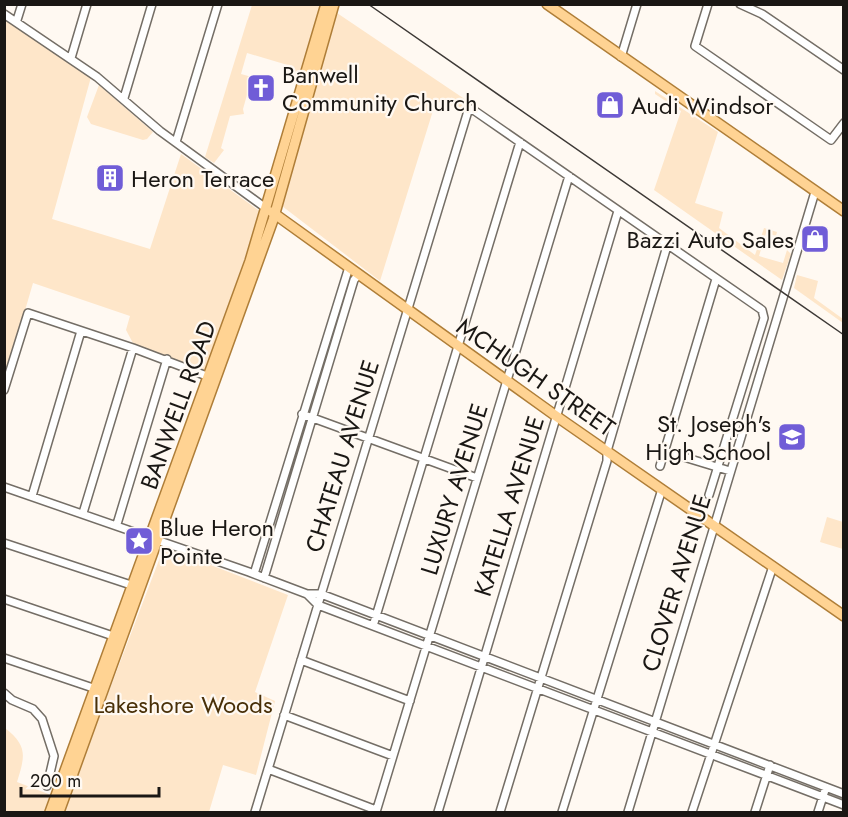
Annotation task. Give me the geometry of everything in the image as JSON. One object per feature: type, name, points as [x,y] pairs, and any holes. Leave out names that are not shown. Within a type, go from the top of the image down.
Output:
[{"type":"main road","name":"BANWELL ROAD","points":[[271,211],[326,4]]},
{"type":"main road","name":"BANWELL ROAD","points":[[50,813],[155,537],[271,211],[334,4]]},
{"type":"main road","points":[[547,4],[843,211]]},
{"type":"main road","name":"MCHUGH STREET","points":[[271,211],[556,416],[662,489],[713,530],[773,566],[843,616]]},
{"type":"main road","name":"BANWELL ROAD","points":[[59,813],[98,690]]},
{"type":"street","points":[[17,20],[22,4]]},
{"type":"street","points":[[71,58],[87,4]]},
{"type":"street","points":[[124,98],[152,4]]},
{"type":"street","points":[[176,142],[218,4]]},
{"type":"street","points":[[621,57],[637,4]]},
{"type":"street","points":[[708,4],[695,46],[831,140],[843,123]]},
{"type":"street","points":[[740,4],[762,14],[843,70]]},
{"type":"street","points":[[4,14],[17,20],[71,58],[124,98],[176,142],[271,211]]},
{"type":"street","name":"CHATEAU AVENUE","points":[[255,813],[367,437],[468,111],[472,109],[520,142]]},
{"type":"street","points":[[373,626],[520,142],[716,279],[660,466]]},
{"type":"street","name":"LUXURY AVENUE","points":[[376,811],[569,176]]},
{"type":"street","name":"CLOVER AVENUE","points":[[628,813],[815,192]]},
{"type":"street","name":"KATELLA AVENUE","points":[[438,813],[618,211]]},
{"type":"street","points":[[500,813],[607,461],[668,246]]},
{"type":"street","points":[[254,574],[349,267]]},
{"type":"street","points":[[264,578],[354,280],[359,274]]},
{"type":"street","name":"CLOVER AVENUE","points":[[709,495],[764,318],[762,310],[716,279]]},
{"type":"street","points":[[4,390],[28,313],[167,359],[211,378]]},
{"type":"street","points":[[32,496],[81,331]]},
{"type":"street","points":[[324,342],[334,345]]},
{"type":"street","points":[[83,513],[133,348]]},
{"type":"street","points":[[117,524],[167,359]]},
{"type":"street","points":[[302,414],[477,478]]},
{"type":"street","points":[[664,452],[730,471]]},
{"type":"street","points":[[4,487],[155,537],[307,594],[321,594],[376,614],[843,794]]},
{"type":"street","points":[[562,813],[662,489]]},
{"type":"street","points":[[279,494],[289,497]]},
{"type":"street","points":[[4,543],[136,587]]},
{"type":"street","points":[[692,813],[773,566]]},
{"type":"street","points":[[307,594],[318,605],[843,805]]},
{"type":"street","points":[[4,599],[118,637]]},
{"type":"street","points":[[4,658],[98,690]]},
{"type":"street","points":[[301,660],[410,701]]},
{"type":"street","points":[[4,693],[12,700],[33,709],[42,719],[54,756],[46,786]]},
{"type":"street","points":[[284,714],[393,756]]},
{"type":"street","points":[[755,813],[770,765]]},
{"type":"street","points":[[268,769],[376,811]]},
{"type":"street","points":[[818,813],[826,787]]},
{"type":"green space","points":[[252,5],[322,5],[300,78],[289,76],[291,66],[247,53],[241,74],[252,77],[243,109],[244,114],[230,116],[221,148],[224,150],[214,163],[205,157]]},
{"type":"green space","points":[[337,13],[469,102],[459,108],[436,101],[380,281],[282,206]]},
{"type":"green space","points":[[5,18],[91,77],[52,219],[150,249],[181,154],[261,212],[205,371],[134,345],[126,330],[130,316],[33,283],[5,379]]},
{"type":"green space","points":[[99,85],[153,132],[147,139],[143,140],[91,124],[87,117]]},
{"type":"green space","points":[[655,91],[718,132],[695,203],[723,212],[719,228],[755,255],[764,228],[777,232],[776,236],[766,233],[759,256],[783,263],[787,250],[791,254],[782,280],[654,190],[681,111],[655,94]]},
{"type":"green space","points":[[797,275],[818,281],[814,298],[843,319],[843,323],[794,288]]},
{"type":"green space","points":[[827,517],[843,522],[843,549],[820,542]]},
{"type":"green space","name":"Lakeshore Woods","points":[[164,547],[288,595],[255,692],[275,701],[256,775],[223,765],[209,812],[63,812]]},
{"type":"green space","points":[[5,728],[18,740],[23,752],[17,782],[51,795],[45,812],[5,812]]},
{"type":"railway","points":[[368,4],[844,335]]},
{"type":"place","name":"Banwell Community Church","points":[[261,88]]},
{"type":"place","name":"Audi Windsor","points":[[610,105]]},
{"type":"place","name":"Heron Terrace","points":[[110,178]]},
{"type":"place","name":"Bazzi Auto Sales","points":[[815,239]]},
{"type":"place","name":"St. Joseph's High School","points":[[792,437]]},
{"type":"place","name":"Blue Heron Pointe","points":[[139,541]]}]
